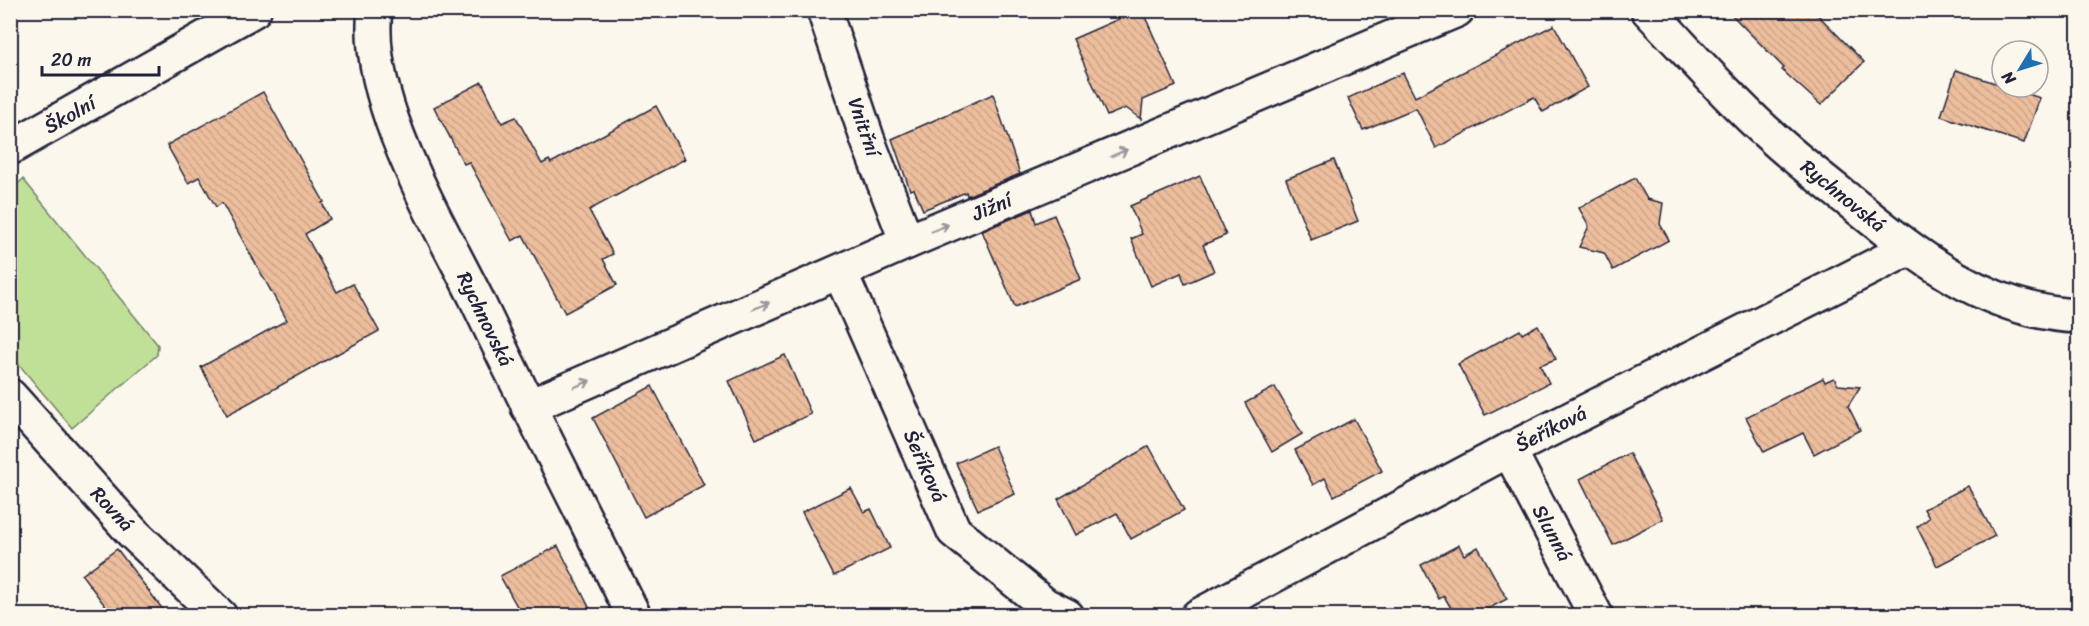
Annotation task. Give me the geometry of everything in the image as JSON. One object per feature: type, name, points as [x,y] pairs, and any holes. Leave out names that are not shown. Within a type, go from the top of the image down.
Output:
[{"type":"street","name":"Školní","points":[[10,148],[254,10]]},
{"type":"street","name":"Rychnovská","points":[[375,10],[378,79],[417,178],[528,407],[634,615]]},
{"type":"street","name":"Vnitřní","points":[[824,10],[868,141],[907,242]]},
{"type":"street","name":"Jižní","points":[[528,407],[907,242],[1457,10]]},
{"type":"street","name":"Rychnovská","points":[[1648,10],[1772,137],[1908,249],[1961,283],[1995,299],[2050,314],[2079,316]]},
{"type":"street","name":"Šeříková","points":[[1198,615],[1509,450],[1908,249]]},
{"type":"street","name":"Šeříková","points":[[840,272],[954,531],[1045,605],[1067,615]]},
{"type":"street","name":"Rovná","points":[[10,396],[132,532],[220,615]]},
{"type":"street","name":"Slunná","points":[[1509,450],[1596,615]]},
{"type":"green space","points":[[23,179],[158,345],[157,355],[72,428],[11,355],[11,190]]},
{"type":"building","points":[[1142,10],[1176,86],[1143,100],[1141,119],[1126,108],[1107,116],[1073,39]]},
{"type":"building","points":[[1727,10],[1813,10],[1864,62],[1821,105],[1782,70],[1784,68]]},
{"type":"building","points":[[1554,25],[1588,87],[1543,112],[1534,97],[1436,148],[1416,108],[1363,130],[1348,98],[1403,73],[1415,97]]},
{"type":"building","points":[[1956,70],[1990,81],[1990,99],[2040,99],[2024,143],[1941,116]]},
{"type":"building","points":[[482,82],[502,123],[516,117],[542,164],[549,160],[551,163],[656,106],[685,159],[589,210],[613,254],[603,259],[617,285],[565,313],[523,235],[512,241],[469,162],[464,164],[434,107]]},
{"type":"building","points":[[263,92],[324,202],[322,203],[330,219],[305,234],[337,292],[353,284],[379,331],[227,415],[201,367],[287,320],[222,203],[216,207],[199,177],[188,183],[167,145]]},
{"type":"building","points":[[993,94],[1020,174],[967,196],[966,192],[923,210],[914,189],[910,190],[892,139]]},
{"type":"building","points":[[1334,160],[1358,221],[1311,240],[1286,179]]},
{"type":"building","points":[[1200,176],[1226,235],[1203,245],[1214,271],[1185,284],[1181,273],[1151,286],[1131,239],[1142,234],[1130,206]]},
{"type":"building","points":[[1635,178],[1647,199],[1663,203],[1660,224],[1669,240],[1613,270],[1604,253],[1579,247],[1589,226],[1579,208]]},
{"type":"building","points":[[1032,210],[1036,223],[1054,215],[1081,279],[1015,307],[982,231]]},
{"type":"building","points":[[1538,325],[1556,359],[1540,365],[1549,383],[1485,415],[1458,364],[1520,330],[1522,334]]},
{"type":"building","points":[[785,355],[811,414],[756,439],[729,381]]},
{"type":"building","points":[[1823,378],[1825,382],[1834,378],[1838,385],[1860,387],[1848,406],[1860,430],[1814,454],[1803,433],[1764,452],[1746,417]]},
{"type":"building","points":[[652,386],[704,485],[644,517],[593,418]]},
{"type":"building","points":[[1275,387],[1302,434],[1272,452],[1245,403]]},
{"type":"building","points":[[1354,419],[1382,471],[1334,496],[1325,478],[1313,485],[1295,450]]},
{"type":"building","points":[[994,446],[1015,494],[978,510],[956,463]]},
{"type":"building","points":[[1149,446],[1184,510],[1131,539],[1117,513],[1076,535],[1058,499]]},
{"type":"building","points":[[1629,453],[1663,519],[1613,545],[1580,479]]},
{"type":"building","points":[[1968,486],[1995,536],[1937,566],[1917,527],[1929,518],[1924,509]]},
{"type":"building","points":[[851,488],[864,512],[871,509],[890,548],[834,576],[802,512]]},
{"type":"building","points":[[1459,545],[1464,555],[1478,547],[1507,599],[1476,615],[1455,615],[1444,596],[1439,599],[1421,565]]},
{"type":"building","points":[[558,546],[593,615],[522,615],[500,576]]},
{"type":"building","points":[[117,549],[167,615],[112,615],[82,575]]}]
